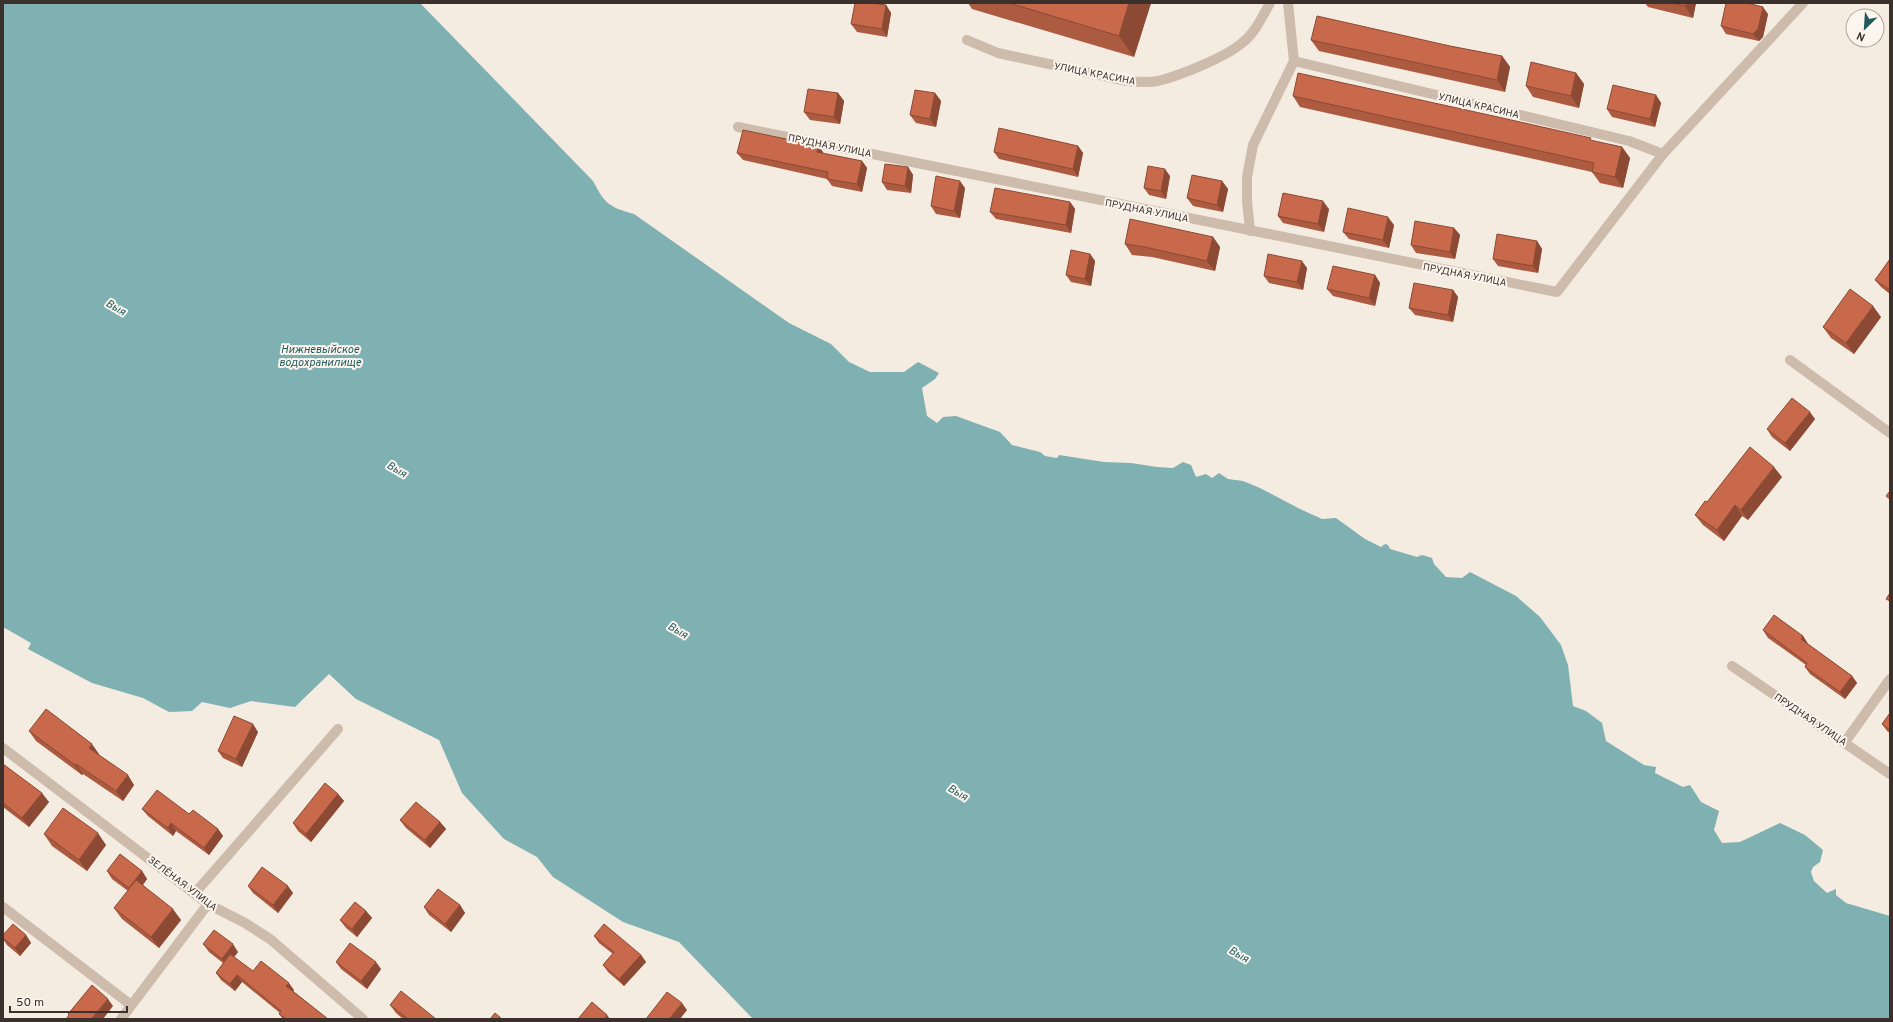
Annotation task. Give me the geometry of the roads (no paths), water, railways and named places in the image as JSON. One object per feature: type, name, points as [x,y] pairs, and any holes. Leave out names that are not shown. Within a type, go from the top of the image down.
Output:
[{"type":"street","name":"УЛИЦА КРАСИНА","points":[[967,40],[998,53],[1127,81],[1158,81],[1211,60],[1242,44],[1251,34],[1270,3]]},
{"type":"street","points":[[1250,231],[1247,185],[1253,146],[1294,61],[1288,3]]},
{"type":"street","points":[[1790,3],[1802,4]]},
{"type":"street","points":[[1664,154],[1802,4]]},
{"type":"street","name":"УЛИЦА КРАСИНА","points":[[1294,61],[1629,140],[1664,154]]},
{"type":"street","name":"ПРУДНАЯ УЛИЦА","points":[[738,127],[1557,292],[1664,154]]},
{"type":"street","points":[[1790,360],[1890,433]]},
{"type":"street","name":"ПРУДНАЯ УЛИЦА","points":[[1732,666],[1890,774]]},
{"type":"street","points":[[1845,742],[1890,679]]},
{"type":"street","points":[[196,893],[338,729]]},
{"type":"street","name":"ЗЕЛЁНАЯ УЛИЦА","points":[[3,748],[196,893],[208,904],[245,923],[270,939],[363,1019]]},
{"type":"street","points":[[3,907],[127,1014],[208,904]]},
{"type":"water","name":"Нижневыйское водохранилище","points":[[3,3],[420,3],[593,181],[601,195],[613,207],[634,214],[789,323],[831,344],[849,362],[870,372],[904,372],[918,362],[939,373],[935,379],[922,388],[927,416],[937,423],[943,417],[956,416],[1000,432],[1012,445],[1040,452],[1045,456],[1057,458],[1059,455],[1104,462],[1131,463],[1173,468],[1183,462],[1191,465],[1196,477],[1206,474],[1212,478],[1219,473],[1228,479],[1243,481],[1322,519],[1336,518],[1365,539],[1381,547],[1385,544],[1388,545],[1390,549],[1417,557],[1422,555],[1432,558],[1434,564],[1446,577],[1462,578],[1470,572],[1516,596],[1540,617],[1561,645],[1568,665],[1573,706],[1586,711],[1602,723],[1606,741],[1644,765],[1656,767],[1655,773],[1683,787],[1690,785],[1701,802],[1719,811],[1714,830],[1722,843],[1740,842],[1780,823],[1805,835],[1823,850],[1820,862],[1813,867],[1811,872],[1814,881],[1827,893],[1836,889],[1836,895],[1846,903],[1890,916],[1890,1019],[753,1019],[679,942],[623,922],[553,877],[537,857],[504,839],[462,793],[439,740],[356,699],[329,674],[295,707],[251,701],[230,708],[202,702],[192,711],[169,712],[143,698],[92,683],[28,649],[31,643],[3,627]]},
{"type":"water label","name":"Выя","points":[[116,307]]},
{"type":"water label","name":"Выя","points":[[397,469]]},
{"type":"water label","name":"Выя","points":[[678,630]]},
{"type":"water label","name":"Выя","points":[[958,792]]},
{"type":"water label","name":"Выя","points":[[1239,954]]}]
